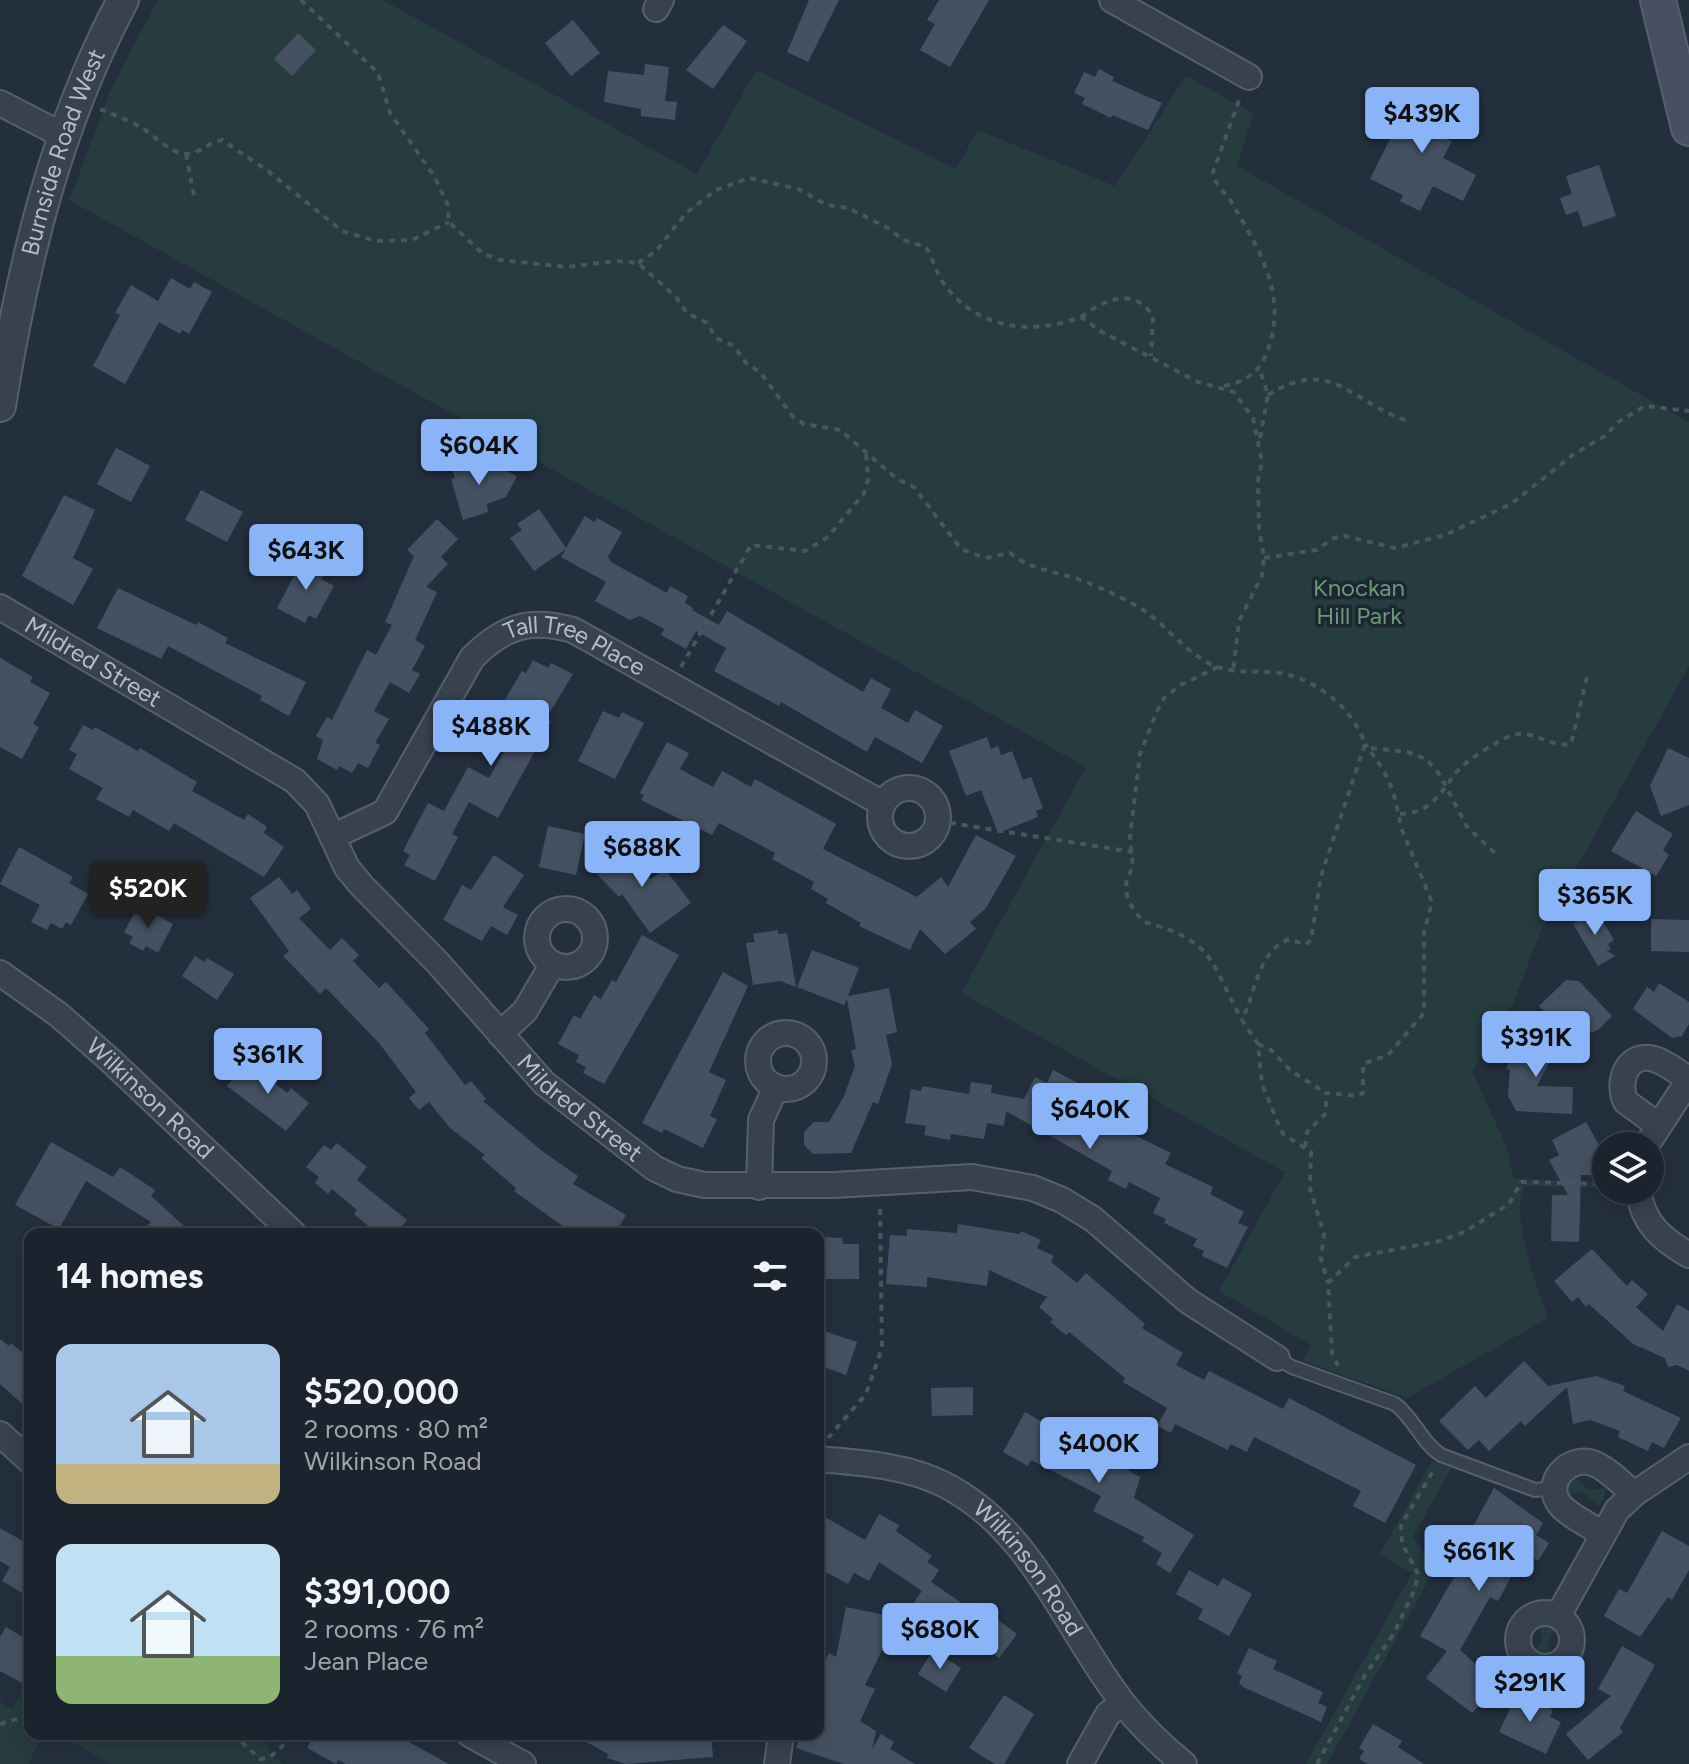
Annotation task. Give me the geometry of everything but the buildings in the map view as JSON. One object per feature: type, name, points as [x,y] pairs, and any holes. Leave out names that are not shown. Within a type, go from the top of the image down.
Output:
[{"type":"main road","points":[[1658,0],[1689,128]]},
{"type":"street","name":"Burnside Road West","points":[[0,406],[23,272],[62,135],[123,0]]},
{"type":"street","points":[[1112,0],[1249,77]]},
{"type":"street","points":[[0,103],[62,135]]},
{"type":"street","name":"Mildred Street","points":[[0,607],[295,781],[317,804],[347,868],[438,963],[544,1083],[654,1168],[677,1179],[704,1185],[759,1187],[987,1178],[1033,1188],[1062,1200],[1093,1219],[1188,1301],[1277,1358]]},
{"type":"street","name":"Tall Tree Place","points":[[334,836],[385,812],[472,658],[509,630],[548,623],[573,630],[883,804]]},
{"type":"street","points":[[912,788],[932,799],[938,821],[925,842],[913,847],[901,845],[882,829],[883,804],[900,789],[912,788]]},
{"type":"street","points":[[500,1034],[525,1011],[552,965]]},
{"type":"street","name":"Wilkinson Road","points":[[0,973],[59,1015],[110,1060],[288,1228]]},
{"type":"street","points":[[1649,1132],[1626,1102],[1621,1080],[1625,1070],[1643,1059],[1654,1059],[1689,1080],[1655,1132]]},
{"type":"street","points":[[759,1187],[761,1120],[776,1087]]},
{"type":"street","points":[[1642,1204],[1646,1220],[1664,1241],[1689,1255]]},
{"type":"street","points":[[0,1434],[24,1456]]},
{"type":"street","points":[[1558,1616],[1617,1510],[1634,1494],[1689,1457]]},
{"type":"street","name":"Wilkinson Road","points":[[824,1460],[892,1467],[914,1473],[941,1482],[982,1508],[1018,1547],[1122,1703],[1184,1764]]},
{"type":"street","points":[[1602,1534],[1562,1506],[1555,1488],[1564,1468],[1578,1461],[1594,1463],[1634,1494]]},
{"type":"street","points":[[1080,1764],[1108,1714],[1122,1703]]},
{"type":"street","points":[[480,1740],[523,1764]]},
{"type":"street","points":[[777,1764],[780,1740]]},
{"type":"lane","points":[[1277,1358],[1292,1367],[1395,1404],[1405,1411],[1430,1448],[1441,1455],[1535,1490],[1555,1488]]},
{"type":"path","points":[[301,0],[378,73],[390,113],[434,176],[447,203],[449,222],[482,253],[500,260],[567,267],[616,261],[638,263],[676,297],[687,313],[707,323],[716,338],[734,346],[746,363],[761,373],[793,417],[804,424],[840,430],[897,479],[914,487],[961,549],[985,558],[1010,553],[1025,566],[1083,580],[1142,609],[1192,654],[1218,667],[1233,671],[1272,671],[1305,679],[1339,702],[1365,744],[1371,748],[1426,759],[1467,827],[1498,856]]},
{"type":"path","points":[[1222,387],[1241,383],[1260,370],[1273,336],[1274,291],[1254,239],[1228,197],[1215,184],[1213,172],[1249,77]]},
{"type":"path","points":[[77,100],[139,126],[173,150],[186,154],[195,152],[208,142],[222,140],[268,171],[342,231],[376,241],[412,240],[449,222]]},
{"type":"path","points":[[186,154],[195,201]]},
{"type":"path","points":[[638,263],[656,251],[686,213],[716,190],[749,178],[798,189],[827,205],[848,208],[888,228],[903,240],[926,247],[942,281],[965,308],[977,315],[1034,330],[1081,317],[1113,299],[1126,296],[1139,301],[1153,317],[1151,357]]},
{"type":"path","points":[[1081,317],[1198,382],[1222,387],[1246,404],[1259,440],[1262,462],[1258,480],[1259,528],[1264,558],[1262,576],[1239,621],[1240,641],[1233,671]]},
{"type":"path","points":[[1259,440],[1268,395],[1260,370]]},
{"type":"path","points":[[1268,395],[1286,384],[1331,380],[1377,410],[1408,421]]},
{"type":"path","points":[[1264,558],[1316,550],[1334,538],[1345,536],[1395,548],[1445,535],[1511,504],[1605,436],[1618,422],[1645,406],[1689,411]]},
{"type":"path","points":[[692,649],[751,545],[805,551],[828,537],[864,493],[868,480],[866,452]]},
{"type":"path","points":[[1218,667],[1181,685],[1164,698],[1157,711],[1140,754],[1130,837],[1133,868],[1125,879],[1125,890],[1137,915],[1144,922],[1179,931],[1197,941],[1258,1044],[1262,1084],[1283,1134],[1305,1147],[1312,1159],[1310,1189],[1324,1234],[1321,1259],[1328,1283],[1333,1360],[1346,1377],[1344,1386]]},
{"type":"path","points":[[1400,814],[1427,808],[1461,766],[1510,736],[1521,733],[1561,746],[1571,744],[1588,673]]},
{"type":"path","points":[[1242,1020],[1250,1005],[1252,987],[1272,952],[1290,939],[1305,945],[1311,940],[1321,876],[1365,744]]},
{"type":"path","points":[[1258,1044],[1271,1050],[1291,1071],[1326,1093],[1358,1096],[1363,1093],[1363,1064],[1388,1055],[1424,1013],[1424,933],[1432,902],[1402,830],[1400,814],[1383,769],[1371,748]]},
{"type":"path","points":[[938,821],[1133,852]]},
{"type":"path","points":[[1305,1147],[1307,1132],[1326,1113],[1326,1093]]},
{"type":"path","points":[[1328,1283],[1355,1257],[1440,1241],[1464,1232],[1509,1204],[1521,1182],[1592,1184]]},
{"type":"path","points":[[828,1435],[866,1394],[882,1348],[880,1184]]},
{"type":"path","points":[[1317,1764],[1365,1675],[1398,1626],[1415,1589],[1418,1574],[1402,1543],[1401,1525],[1431,1477]]},
{"type":"path","points":[[0,1724],[24,1717]]},
{"type":"path","points":[[239,1740],[260,1759],[269,1758],[289,1740]]},
{"type":"green space","name":"Knockan Hill Park","points":[[158,0],[383,0],[697,174],[756,70],[956,169],[978,130],[1115,186],[1186,76],[1253,113],[1237,166],[1689,422],[1689,666],[1540,933],[1512,1006],[1472,1071],[1507,1148],[1514,1179],[1592,1182],[1592,1188],[1524,1186],[1520,1216],[1523,1233],[1548,1318],[1407,1398],[1303,1361],[1311,1345],[1219,1291],[1285,1172],[961,993],[1086,767],[69,200],[113,85]]},
{"type":"green space","points":[[1432,1461],[1451,1468],[1413,1537],[1435,1568],[1327,1764],[1306,1764],[1412,1573],[1380,1554]]},
{"type":"green space","points":[[1572,1476],[1590,1490],[1605,1488],[1604,1498],[1598,1506],[1583,1492],[1564,1495]]},
{"type":"green space","points":[[1538,1620],[1557,1625],[1547,1645],[1551,1659],[1541,1660],[1532,1655],[1543,1638]]},
{"type":"green space","points":[[24,1687],[24,1740],[41,1740],[28,1764],[0,1764],[0,1702],[12,1709]]},
{"type":"green space","points":[[68,1740],[265,1740],[273,1757],[284,1764],[112,1764]]}]
